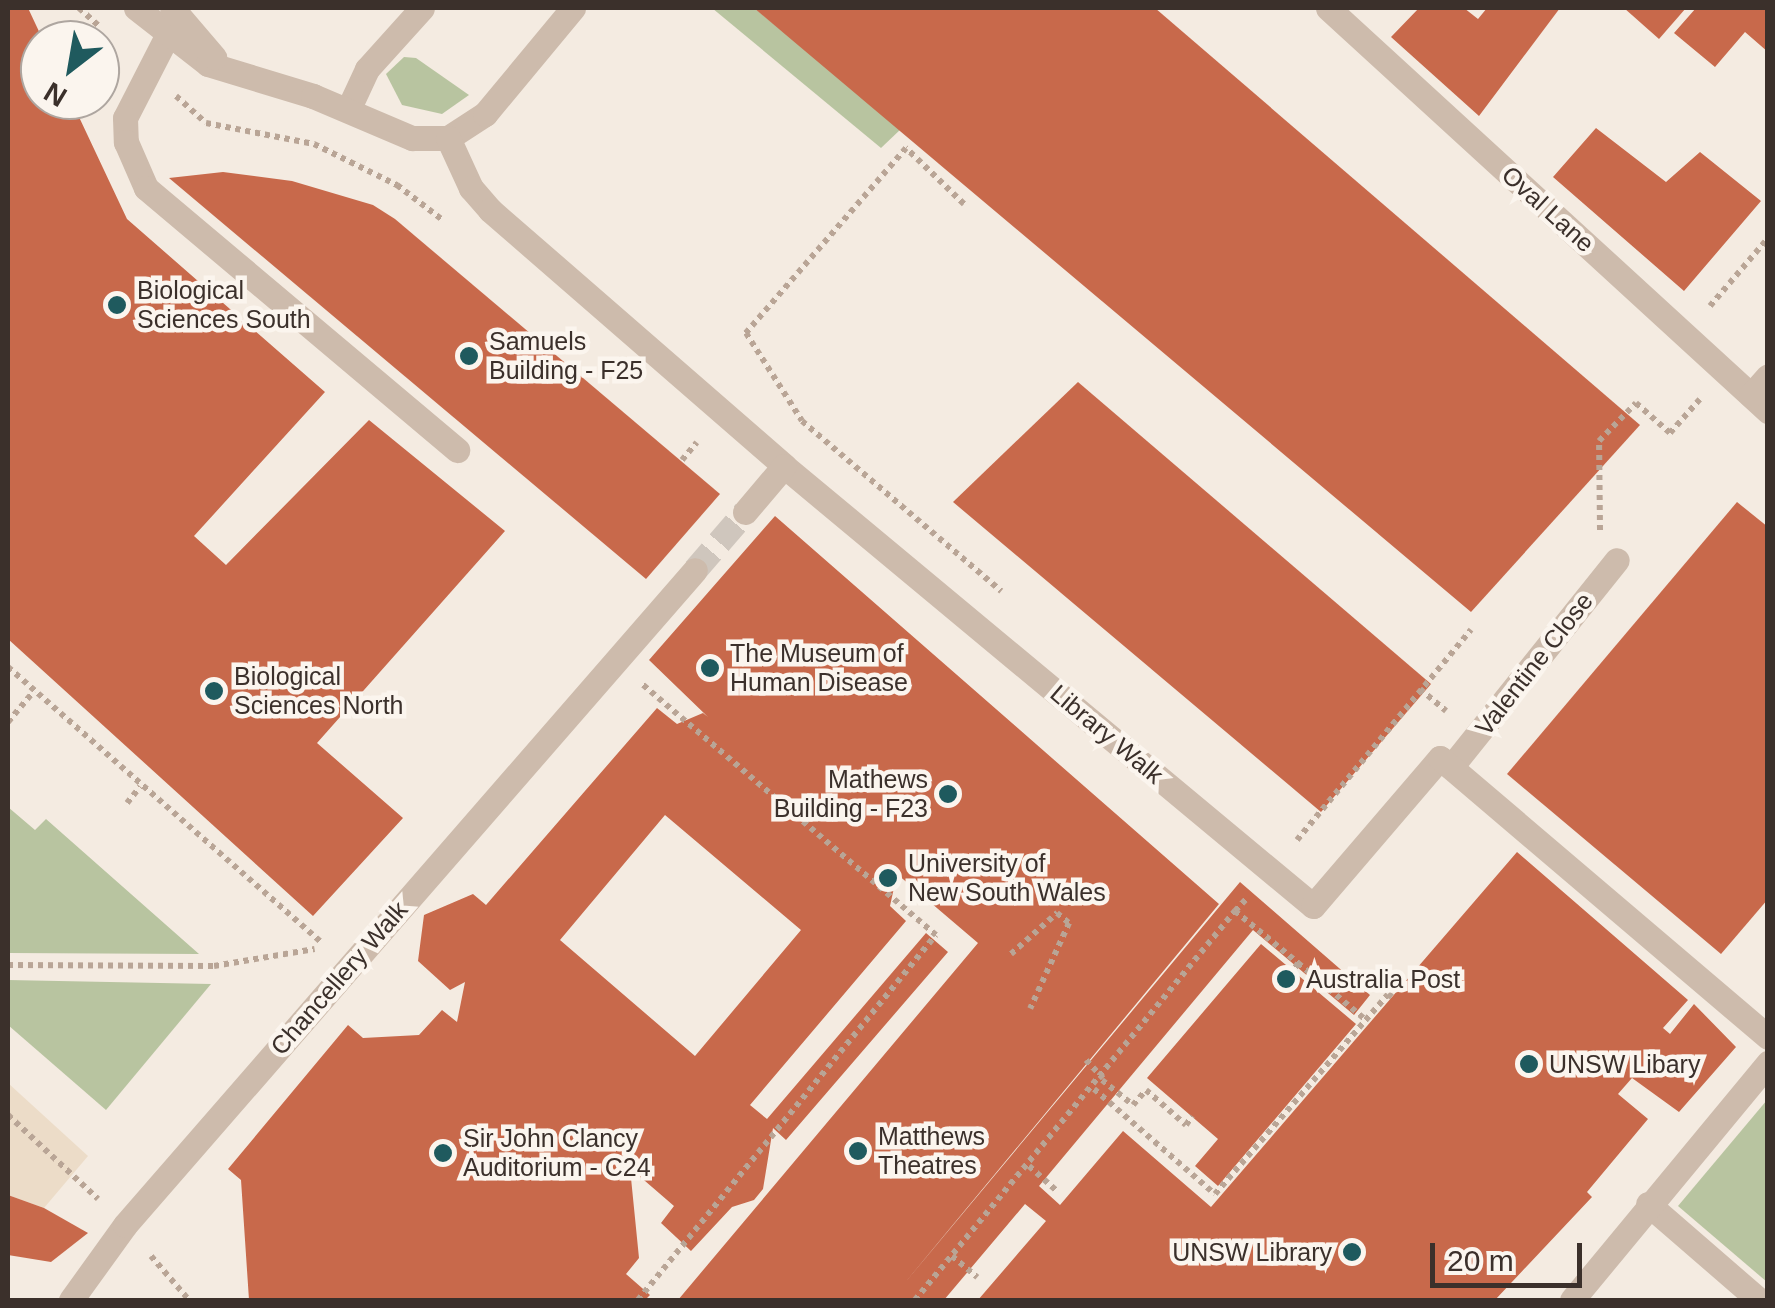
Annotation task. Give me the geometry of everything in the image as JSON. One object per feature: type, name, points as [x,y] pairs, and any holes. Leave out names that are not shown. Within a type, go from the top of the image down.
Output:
[{"type":"street","points":[[136,8],[173,19],[208,64],[348,110],[412,138],[448,138],[485,114],[573,8]]},
{"type":"street","points":[[348,110],[367,69],[422,8]]},
{"type":"street","name":"Oval Lane","points":[[1328,8],[1724,372],[1762,394]]},
{"type":"street","points":[[173,19],[124,124],[146,188],[457,450]]},
{"type":"street","name":"Library Walk","points":[[448,138],[472,188],[490,210],[784,466],[1313,906],[1440,758],[1451,767]]},
{"type":"street","points":[[745,512],[784,466]]},
{"type":"street","name":"Valentine Close","points":[[1451,767],[1617,560]]},
{"type":"street","name":"Chancellery Walk","points":[[71,1300],[124,1225],[694,570]]},
{"type":"street","points":[[1451,767],[1768,1036]]},
{"type":"street","points":[[1572,1300],[1768,1063]]},
{"type":"street","points":[[1648,1204],[1759,1300]]},
{"type":"path","points":[[80,8],[206,124],[314,144],[397,186],[454,229]]},
{"type":"path","points":[[802,421],[746,333],[906,148],[964,204]]},
{"type":"path","points":[[1686,335],[1768,238]]},
{"type":"path","points":[[1600,539],[1598,441],[1636,403],[1670,433],[1724,372]]},
{"type":"path","points":[[682,460],[698,440],[684,428]]},
{"type":"path","points":[[1297,840],[1471,630]]},
{"type":"path","points":[[616,662],[936,935],[638,1300]]},
{"type":"path","points":[[8,667],[140,787],[328,947],[214,966],[8,965]]},
{"type":"path","points":[[8,722],[34,691]]},
{"type":"path","points":[[127,803],[140,787]]},
{"type":"path","points":[[914,1300],[1094,1089],[1235,910],[1295,967],[1366,1020]]},
{"type":"path","points":[[1012,954],[1057,913],[1069,923],[1030,1009]]},
{"type":"path","points":[[1094,1089],[1215,1194],[1388,994],[1392,997]]},
{"type":"path","points":[[1086,1060],[1133,1106],[1146,1090],[1186,1125],[1192,1116]]},
{"type":"path","points":[[1029,1166],[1058,1192]]},
{"type":"path","points":[[952,1256],[978,1278]]},
{"type":"green space","points":[[712,8],[754,8],[902,128],[881,148]]},
{"type":"green space","points":[[404,57],[416,58],[469,95],[442,114],[402,105],[386,74]]},
{"type":"green space","points":[[8,807],[35,830],[46,819],[199,954],[8,953]]},
{"type":"green space","points":[[8,980],[211,984],[106,1110],[8,1025]]},
{"type":"green space","points":[[1767,1100],[1767,1282],[1678,1206]]},
{"type":"shaded area","points":[[8,1083],[88,1156],[44,1208],[8,1195]]},
{"type":"building","points":[[8,8],[28,8],[34,20],[20,20],[20,120],[80,120],[127,219],[325,392],[194,536],[226,565],[369,420],[505,531],[317,743],[403,818],[313,916],[8,639]]},
{"type":"building","points":[[754,8],[1155,8],[1640,425],[1471,612]]},
{"type":"building","points":[[1419,8],[1464,8],[1478,19],[1487,8],[1560,8],[1479,116],[1391,37]]},
{"type":"building","points":[[1624,8],[1686,8],[1659,39]]},
{"type":"building","points":[[1696,8],[1768,8],[1768,52],[1745,32],[1715,67],[1674,33]]},
{"type":"building","points":[[1596,128],[1666,182],[1700,152],[1761,201],[1684,291],[1553,177]]},
{"type":"building","name":"Samuels Building - F25","points":[[223,172],[292,181],[373,205],[395,219],[720,494],[646,579],[169,178]]},
{"type":"building","points":[[1078,382],[1431,684],[1321,812],[953,502]]},
{"type":"building","points":[[1737,502],[1768,527],[1768,899],[1721,954],[1507,774]]},
{"type":"building","points":[[775,516],[1219,904],[903,1285],[1240,882],[1370,995],[1354,1015],[1253,930],[1039,1186],[1060,1205],[1123,1131],[1211,1207],[1517,852],[1688,1000],[1663,1028],[1670,1034],[1694,1004],[1736,1047],[1679,1112],[1632,1078],[1618,1094],[1648,1119],[1587,1192],[1592,1197],[1495,1300],[978,1300],[1046,1221],[1025,1204],[944,1300],[678,1300],[978,943],[897,874],[890,906],[906,921],[750,1105],[767,1119],[926,933],[948,952],[786,1140],[773,1128],[763,1189],[754,1200],[732,1207],[691,1251],[661,1223],[674,1206],[630,1168],[639,1258],[626,1274],[650,1295],[645,1300],[249,1300],[241,1180],[228,1169],[348,1025],[363,1038],[419,1035],[442,1010],[457,1022],[465,982],[450,990],[418,961],[424,915],[473,894],[486,905],[657,708],[677,724],[703,713],[708,717],[649,660]],"holes":[[[665,815],[801,930],[695,1056],[560,940]]]},
{"type":"building","points":[[1261,944],[1356,1024],[1218,1186],[1195,1166],[1218,1139],[1147,1078]]},
{"type":"building","points":[[8,1195],[44,1208],[88,1233],[51,1262],[8,1255]]},
{"type":"tunnel","points":[[695,570],[745,512]]},
{"type":"place","name":"Biological Sciences South","points":[[117,305]]},
{"type":"place","name":"Samuels Building - F25","points":[[469,356]]},
{"type":"place","name":"The Museum of Human Disease","points":[[710,668]]},
{"type":"place","name":"Biological Sciences North","points":[[214,691]]},
{"type":"place","name":"Mathews Building - F23","points":[[948,794]]},
{"type":"place","name":"University of New South Wales","points":[[888,878]]},
{"type":"place","name":"Australia Post","points":[[1286,979]]},
{"type":"place","name":"UNSW Libary","points":[[1529,1064]]},
{"type":"place","name":"Matthews Theatres","points":[[858,1151]]},
{"type":"place","name":"Sir John Clancy Auditorium - C24","points":[[443,1153]]},
{"type":"place","name":"UNSW Library","points":[[1352,1252]]}]
